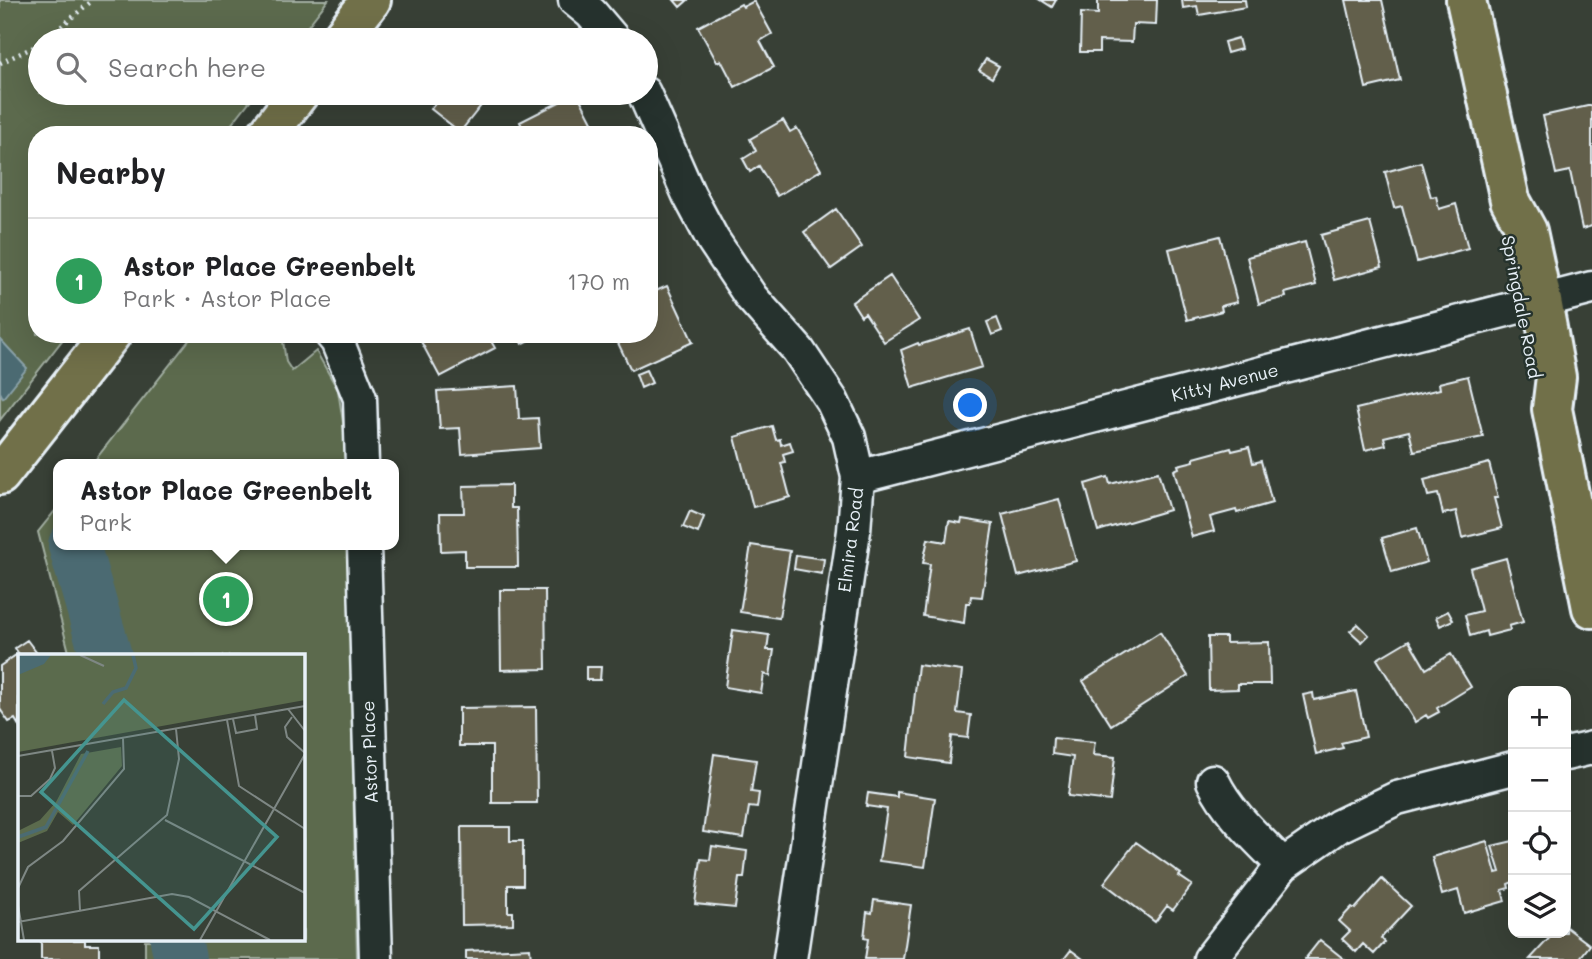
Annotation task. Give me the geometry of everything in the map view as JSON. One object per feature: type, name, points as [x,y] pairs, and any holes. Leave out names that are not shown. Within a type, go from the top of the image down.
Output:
[{"type":"main road","points":[[349,28],[371,0]]},
{"type":"main road","name":"Springdale Road","points":[[1466,0],[1510,200],[1527,231],[1530,304],[1556,377],[1552,409],[1592,608]]},
{"type":"main road","points":[[274,126],[290,105]]},
{"type":"main road","points":[[0,475],[104,343]]},
{"type":"street","points":[[575,0],[604,28]]},
{"type":"street","name":"Elmira Road","points":[[649,105],[689,195],[713,240],[751,297],[797,350],[832,401],[849,438],[858,477],[854,531],[790,959]]},
{"type":"street","name":"Kitty Avenue","points":[[858,477],[1592,288]]},
{"type":"street","points":[[338,343],[360,398],[362,459]]},
{"type":"street","name":"Astor Place","points":[[364,550],[376,959]]},
{"type":"street","points":[[1571,753],[1592,748]]},
{"type":"street","points":[[1210,959],[1283,864],[1339,826],[1397,798],[1508,769]]},
{"type":"street","points":[[1213,781],[1233,814],[1283,864]]},
{"type":"path","points":[[59,28],[93,0]]},
{"type":"path","points":[[0,62],[28,49]]},
{"type":"green space","points":[[0,0],[328,0],[306,28],[28,28],[28,105],[247,105],[230,126],[28,126],[28,343],[60,343],[0,420]]},
{"type":"green space","points":[[187,343],[283,343],[286,362],[292,371],[316,351],[338,390],[346,459],[96,459]]},
{"type":"green space","points":[[53,513],[53,550],[348,550],[357,959],[145,959],[145,942],[304,942],[304,654],[69,654],[38,532]]},
{"type":"water","points":[[0,339],[27,368],[3,398],[0,392]]},
{"type":"building","points":[[674,0],[688,0],[680,7]]},
{"type":"building","points":[[1041,0],[1056,0],[1052,7]]},
{"type":"building","points":[[1098,0],[1157,0],[1156,25],[1133,24],[1132,42],[1099,41],[1099,52],[1080,52],[1081,13],[1098,14]]},
{"type":"building","points":[[1182,0],[1245,0],[1246,7],[1199,15],[1197,6],[1183,8]]},
{"type":"building","points":[[1346,0],[1382,0],[1400,80],[1366,88]]},
{"type":"building","points":[[754,1],[772,34],[760,41],[774,67],[735,87],[721,60],[717,62],[698,27],[741,4],[743,7]]},
{"type":"building","points":[[1238,38],[1241,49],[1227,53],[1224,42]]},
{"type":"building","points":[[986,59],[999,66],[992,78],[979,70]]},
{"type":"building","points":[[434,105],[481,105],[465,126],[452,126],[431,109]]},
{"type":"building","points":[[553,105],[583,105],[594,126],[522,126],[520,122]]},
{"type":"building","points":[[1592,105],[1592,226],[1582,229],[1570,171],[1556,174],[1543,116]]},
{"type":"building","points":[[783,120],[790,132],[797,128],[821,170],[777,196],[759,166],[750,172],[743,159],[756,151],[750,139]]},
{"type":"building","points":[[1421,162],[1431,197],[1436,196],[1439,209],[1456,204],[1468,248],[1417,262],[1402,206],[1394,208],[1385,172]]},
{"type":"building","points":[[836,209],[862,247],[831,269],[804,232]]},
{"type":"building","points":[[1370,222],[1382,267],[1334,280],[1321,235]]},
{"type":"building","points":[[1220,236],[1237,302],[1221,306],[1222,311],[1187,320],[1169,249]]},
{"type":"building","points":[[1305,242],[1316,285],[1285,293],[1286,297],[1259,304],[1247,257]]},
{"type":"building","points":[[890,276],[919,320],[884,342],[865,313],[861,316],[852,302]]},
{"type":"building","points":[[667,286],[693,342],[631,370],[618,343],[658,343],[658,290]]},
{"type":"building","points":[[997,318],[1002,331],[992,335],[987,322]]},
{"type":"building","points":[[970,329],[982,367],[912,388],[901,350]]},
{"type":"building","points":[[422,343],[492,343],[495,348],[440,377]]},
{"type":"building","points":[[646,370],[652,383],[641,388],[636,374]]},
{"type":"building","points":[[1468,376],[1483,437],[1414,451],[1409,431],[1384,437],[1386,445],[1365,450],[1356,409],[1440,389],[1439,383]]},
{"type":"building","points":[[517,386],[519,419],[538,418],[540,448],[462,454],[460,428],[440,429],[437,391]]},
{"type":"building","points":[[772,426],[776,440],[780,439],[781,445],[790,442],[793,451],[783,454],[785,462],[781,463],[790,497],[753,507],[735,437]]},
{"type":"building","points":[[1249,447],[1253,463],[1261,461],[1272,503],[1210,517],[1214,531],[1192,537],[1174,470],[1179,468],[1178,465],[1194,461],[1194,458],[1231,448],[1232,451]]},
{"type":"building","points":[[1489,463],[1502,528],[1462,538],[1456,511],[1443,514],[1438,494],[1428,496],[1424,480]]},
{"type":"building","points":[[1158,472],[1169,510],[1098,531],[1085,484],[1108,477],[1110,484]]},
{"type":"building","points":[[511,485],[511,508],[517,508],[518,567],[465,567],[465,550],[441,551],[440,513],[464,513],[463,486]]},
{"type":"building","points":[[1059,499],[1076,561],[1018,576],[1002,514]]},
{"type":"building","points":[[690,511],[704,517],[698,533],[683,527]]},
{"type":"building","points":[[962,519],[993,524],[982,597],[971,596],[970,603],[966,603],[964,623],[923,616],[930,564],[923,563],[928,539],[946,542],[949,521],[961,523]]},
{"type":"building","points":[[1417,528],[1427,562],[1392,572],[1382,538]]},
{"type":"building","points":[[751,545],[790,551],[779,618],[740,612]]},
{"type":"building","points":[[796,555],[824,559],[822,574],[794,569]]},
{"type":"building","points":[[1506,558],[1523,622],[1509,626],[1510,630],[1487,636],[1486,631],[1470,636],[1465,615],[1481,611],[1470,568]]},
{"type":"building","points":[[500,590],[545,590],[546,669],[501,670]]},
{"type":"building","points":[[1448,611],[1453,620],[1440,626],[1436,617]]},
{"type":"building","points":[[1358,624],[1369,635],[1362,642],[1350,631]]},
{"type":"building","points":[[733,630],[769,635],[767,650],[774,650],[770,676],[764,674],[761,693],[725,687]]},
{"type":"building","points":[[1160,632],[1188,676],[1111,725],[1083,681]]},
{"type":"building","points":[[1208,637],[1226,637],[1226,643],[1269,642],[1270,684],[1238,684],[1238,689],[1209,690]]},
{"type":"building","points":[[27,640],[38,654],[19,654],[15,648]]},
{"type":"building","points":[[1409,640],[1426,669],[1451,654],[1471,687],[1437,708],[1439,712],[1428,718],[1426,715],[1415,722],[1377,659]]},
{"type":"building","points":[[16,655],[18,658],[18,724],[15,719],[9,722],[0,709],[0,666]]},
{"type":"building","points":[[918,665],[962,671],[957,713],[971,715],[968,738],[952,736],[949,763],[908,757]]},
{"type":"building","points":[[586,667],[601,667],[600,680],[586,680]]},
{"type":"building","points":[[1356,691],[1366,737],[1341,743],[1343,748],[1316,754],[1303,695],[1313,693],[1314,700]]},
{"type":"building","points":[[536,707],[537,803],[492,803],[492,746],[459,746],[459,708]]},
{"type":"building","points":[[1053,738],[1095,742],[1093,755],[1115,757],[1110,801],[1068,796],[1073,757],[1052,754]]},
{"type":"building","points":[[714,754],[756,760],[751,792],[759,793],[757,808],[749,807],[744,838],[703,832]]},
{"type":"building","points":[[897,792],[935,798],[925,867],[879,861],[887,809],[866,806],[868,793],[897,797]]},
{"type":"building","points":[[461,827],[510,827],[510,841],[523,841],[523,885],[508,885],[508,912],[513,912],[513,924],[462,925]]},
{"type":"building","points":[[1487,841],[1496,873],[1500,872],[1492,846],[1508,842],[1508,888],[1502,890],[1505,901],[1464,913],[1458,890],[1442,895],[1432,857]]},
{"type":"building","points":[[1136,842],[1192,885],[1173,910],[1167,906],[1155,922],[1104,883]]},
{"type":"building","points":[[712,846],[747,851],[744,878],[739,878],[735,908],[695,904],[701,859],[710,860]]},
{"type":"building","points":[[1382,879],[1411,906],[1381,938],[1385,942],[1374,954],[1363,944],[1356,952],[1342,939],[1350,931],[1339,921],[1352,907],[1355,909]]},
{"type":"building","points":[[874,900],[911,905],[903,959],[865,959],[868,939],[864,938],[867,912],[872,913]]},
{"type":"building","points":[[1571,931],[1590,945],[1579,959],[1530,959],[1549,938],[1571,938]]},
{"type":"building","points":[[1320,940],[1344,959],[1305,959]]},
{"type":"building","points":[[41,942],[85,942],[85,945],[99,945],[99,959],[41,959]]},
{"type":"building","points":[[530,948],[531,959],[466,959],[466,951]]},
{"type":"building","points":[[1071,950],[1083,959],[1064,959]]},
{"type":"waterway","points":[[75,550],[105,654]]},
{"type":"waterway","points":[[176,942],[180,959]]},
{"type":"place","name":"Astor Place Greenbelt","points":[[226,599]]}]
